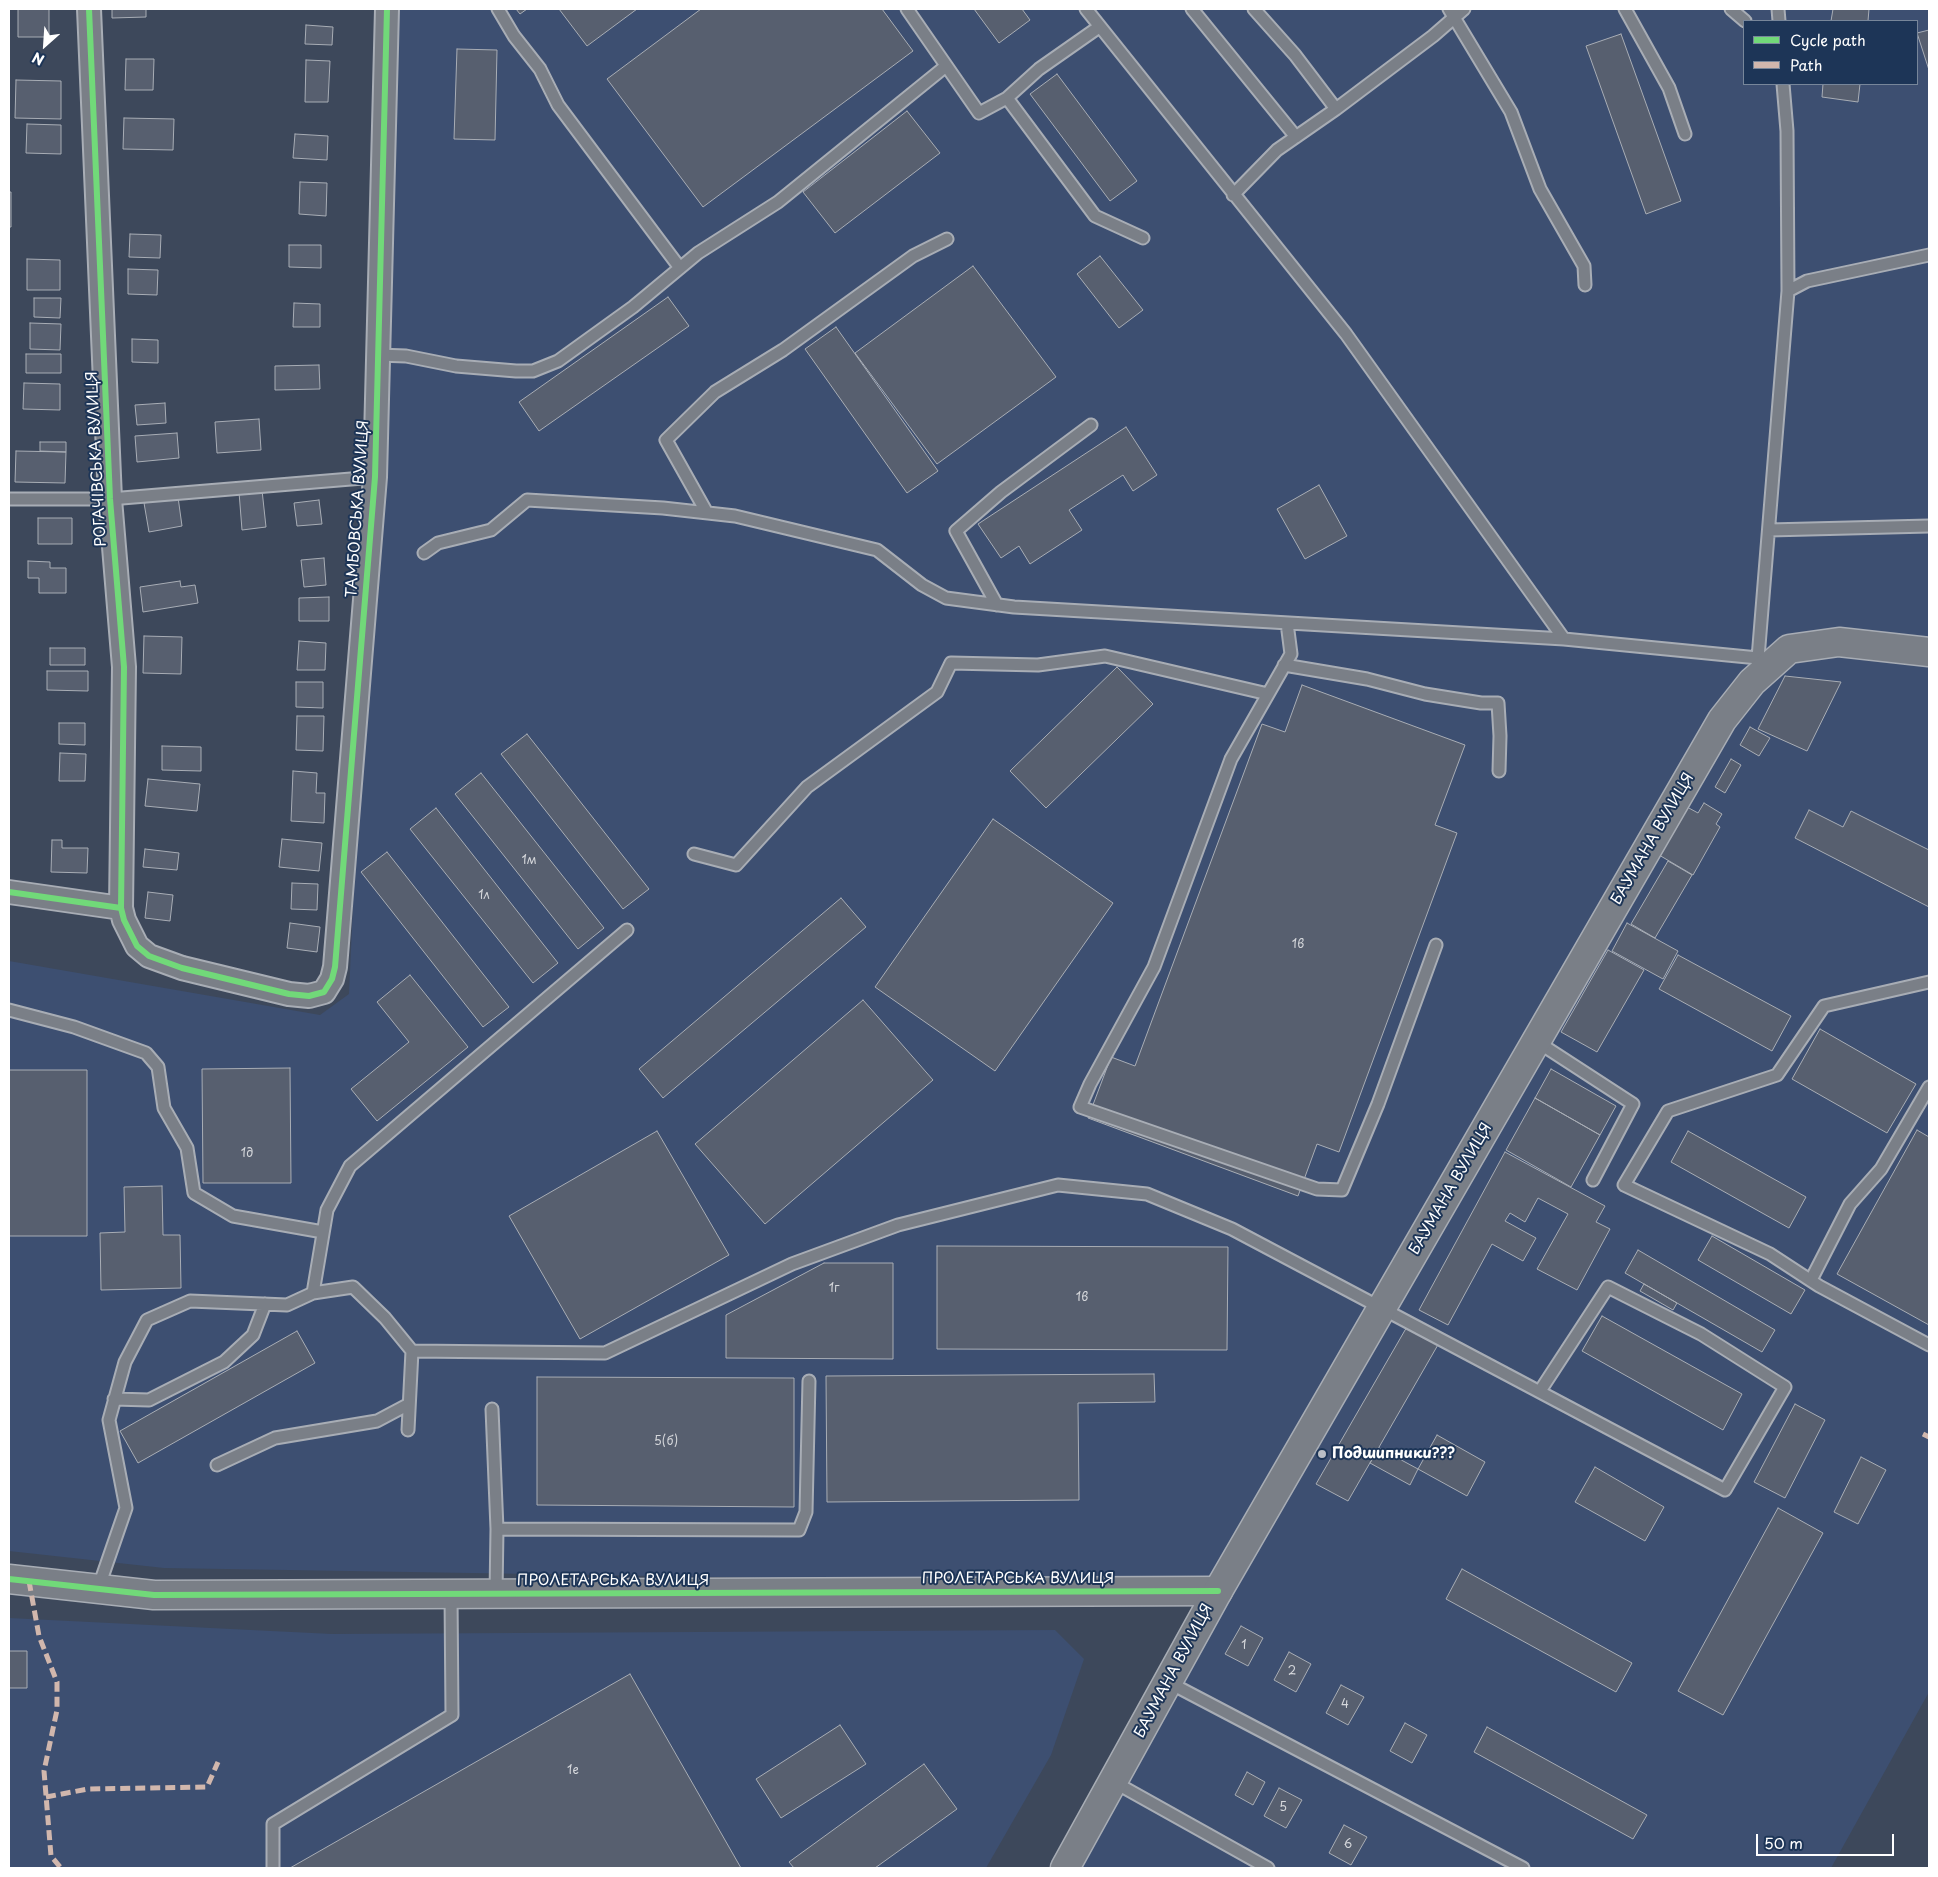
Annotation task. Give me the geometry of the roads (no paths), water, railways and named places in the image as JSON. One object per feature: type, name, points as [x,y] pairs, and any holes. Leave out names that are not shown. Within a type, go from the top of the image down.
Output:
[{"type":"main road","name":"БАУМАНА ВУЛИЦЯ","points":[[1065,1868],[1218,1591],[1722,720],[1752,682],[1764,662],[1789,649],[1839,642],[1929,652]]},
{"type":"main road","name":"ПРОЛЕТАРСЬКА ВУЛИЦЯ","points":[[9,1579],[154,1595],[1218,1591]]},
{"type":"street","name":"РОГАЧІВСЬКА ВУЛИЦЯ","points":[[89,9],[110,499],[124,667],[121,908]]},
{"type":"street","name":"ТАМБОВСЬКА ВУЛИЦЯ","points":[[121,908],[124,920],[137,946],[149,956],[182,968],[289,994],[309,996],[324,992],[332,979],[335,967],[375,477],[387,9]]},
{"type":"street","points":[[9,892],[121,908]]},
{"type":"lane","points":[[498,9],[514,36],[540,69],[558,105],[680,268]]},
{"type":"lane","points":[[907,9],[979,113],[1007,98],[1039,69],[1099,28]]},
{"type":"lane","points":[[1086,9],[1099,28],[1346,334],[1564,639]]},
{"type":"lane","points":[[1192,9],[1296,137]]},
{"type":"lane","points":[[1254,9],[1295,55],[1336,109]]},
{"type":"lane","points":[[1234,195],[1277,150],[1336,109],[1452,13],[1464,9]]},
{"type":"lane","points":[[1625,9],[1669,88],[1685,134]]},
{"type":"lane","points":[[1731,9],[1745,20]]},
{"type":"lane","points":[[1452,13],[1511,112],[1540,189],[1584,266],[1585,285]]},
{"type":"lane","points":[[378,355],[406,356],[456,366],[533,372],[566,356],[633,307],[698,253],[778,202],[868,127],[946,66]]},
{"type":"lane","points":[[424,554],[438,543],[491,530],[527,500],[663,508],[734,516],[877,550],[922,585],[946,598],[997,605],[1564,639],[1764,662],[1768,530],[1788,291],[1787,131],[1783,85]]},
{"type":"lane","points":[[1007,98],[1095,216],[1143,238]]},
{"type":"lane","points":[[707,513],[666,440],[715,392],[783,350],[913,256],[947,239]]},
{"type":"lane","points":[[1788,291],[1807,281],[1929,255]]},
{"type":"lane","points":[[997,605],[956,532],[1001,492],[1091,425]]},
{"type":"lane","points":[[9,499],[110,499],[375,477]]},
{"type":"lane","points":[[1768,530],[1929,526]]},
{"type":"lane","points":[[1288,623],[1291,654],[1231,759],[1154,967],[1090,1084],[1080,1106],[1317,1190],[1342,1190],[1378,1104],[1436,945]]},
{"type":"lane","points":[[694,854],[736,866],[807,787],[938,692],[950,664],[1038,665],[1105,656],[1268,694]]},
{"type":"lane","points":[[1284,666],[1367,680],[1424,694],[1481,703],[1498,703],[1500,736],[1499,770]]},
{"type":"lane","points":[[313,1293],[327,1210],[350,1166],[627,930]]},
{"type":"lane","points":[[1929,982],[1824,1006],[1777,1075],[1668,1111],[1624,1184],[1770,1254],[1811,1280],[1929,1345]]},
{"type":"lane","points":[[9,1010],[74,1027],[146,1053],[158,1067],[164,1108],[187,1148],[194,1193],[233,1216],[323,1232]]},
{"type":"lane","points":[[1536,1041],[1633,1104],[1593,1180]]},
{"type":"lane","points":[[1811,1280],[1850,1204],[1881,1169],[1929,1087]]},
{"type":"lane","points":[[412,1351],[605,1353],[792,1264],[898,1225],[1058,1185],[1147,1194],[1232,1229],[1725,1490],[1785,1386],[1701,1334],[1608,1287],[1540,1391]]},
{"type":"lane","points":[[98,1589],[126,1508],[108,1420],[125,1362],[147,1320],[190,1301],[287,1306],[313,1293],[353,1287],[385,1318],[412,1351],[408,1430]]},
{"type":"lane","points":[[114,1399],[149,1400],[224,1362],[253,1336],[266,1304]]},
{"type":"lane","points":[[497,1529],[799,1530],[806,1512],[809,1381]]},
{"type":"lane","points":[[217,1465],[275,1438],[377,1421],[409,1404]]},
{"type":"lane","points":[[492,1409],[497,1529],[496,1594]]},
{"type":"lane","points":[[273,1868],[273,1824],[452,1715],[451,1594]]},
{"type":"lane","points":[[1168,1682],[1523,1868]]},
{"type":"lane","points":[[1114,1782],[1268,1868]]},
{"type":"place","name":"Подшипники???","points":[[1322,1454]]}]
